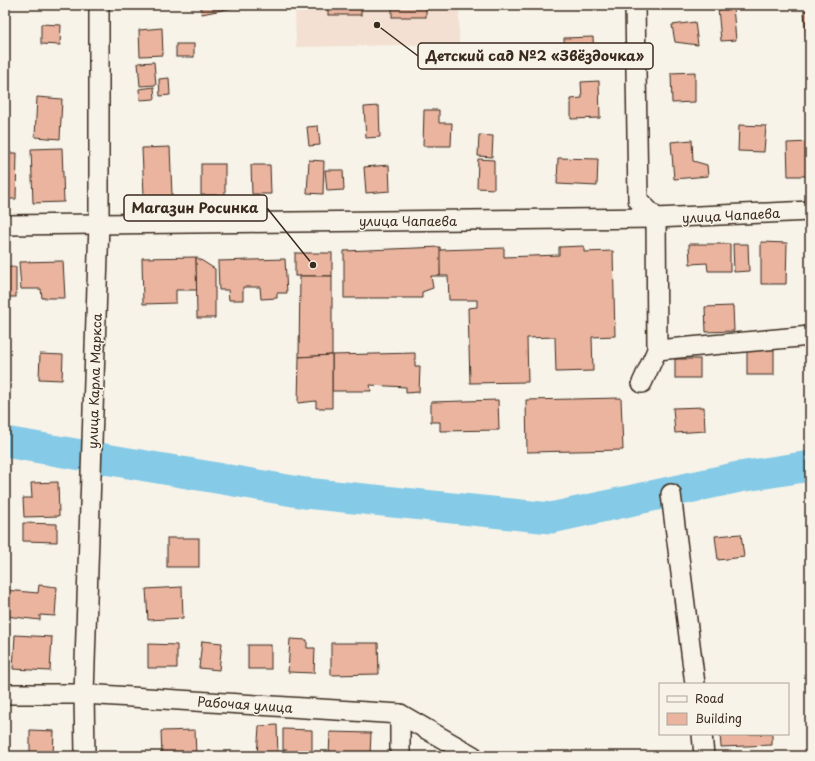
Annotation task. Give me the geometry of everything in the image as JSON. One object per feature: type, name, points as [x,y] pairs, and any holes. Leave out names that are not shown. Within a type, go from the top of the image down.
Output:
[{"type":"street","name":"улица Карла Маркса","points":[[85,756],[84,694],[99,223],[99,5]]},
{"type":"street","points":[[635,5],[638,200],[656,218],[657,350],[642,383]]},
{"type":"street","name":"улица Чапаева","points":[[5,226],[99,223],[656,218],[810,211]]},
{"type":"street","points":[[657,350],[810,336]]},
{"type":"street","points":[[671,494],[695,683]]},
{"type":"street","name":"Рабочая улица","points":[[5,694],[84,694],[400,714],[473,756]]},
{"type":"street","points":[[400,714],[400,756]]},
{"type":"street","points":[[702,735],[704,756]]},
{"type":"shaded area","points":[[295,5],[459,5],[459,44],[296,47]]},
{"type":"building","points":[[200,5],[236,5],[237,7],[202,14]]},
{"type":"building","points":[[328,5],[361,5],[361,15],[328,15]]},
{"type":"building","points":[[392,5],[426,5],[426,17],[392,17]]},
{"type":"building","points":[[733,7],[736,40],[721,41],[718,8]]},
{"type":"building","points":[[810,10],[810,38],[806,38],[804,11]]},
{"type":"building","points":[[695,22],[698,45],[675,42],[672,25]]},
{"type":"building","points":[[41,24],[61,25],[60,45],[41,44]]},
{"type":"building","points":[[162,28],[163,55],[140,56],[139,30]]},
{"type":"building","points":[[593,37],[594,60],[565,61],[564,38]]},
{"type":"building","points":[[176,44],[194,44],[194,57],[176,57]]},
{"type":"building","points":[[154,62],[156,85],[140,86],[138,63]]},
{"type":"building","points":[[695,72],[695,102],[672,103],[671,73]]},
{"type":"building","points":[[169,78],[170,95],[160,96],[159,79]]},
{"type":"building","points":[[599,81],[600,118],[571,119],[571,99],[582,98],[581,82]]},
{"type":"building","points":[[154,87],[155,99],[140,100],[139,89]]},
{"type":"building","points":[[37,97],[62,99],[60,139],[35,137]]},
{"type":"building","points":[[379,106],[380,137],[366,138],[364,107]]},
{"type":"building","points":[[424,110],[439,110],[439,123],[452,123],[451,146],[423,146]]},
{"type":"building","points":[[739,125],[766,126],[764,152],[738,151]]},
{"type":"building","points":[[318,126],[320,145],[309,146],[307,127]]},
{"type":"building","points":[[479,135],[493,136],[492,157],[478,156]]},
{"type":"building","points":[[692,140],[693,161],[707,165],[708,176],[674,179],[671,142]]},
{"type":"building","points":[[810,142],[810,176],[788,176],[787,143]]},
{"type":"building","points":[[170,147],[172,196],[144,196],[142,148]]},
{"type":"building","points":[[62,148],[64,202],[33,203],[31,149]]},
{"type":"building","points":[[5,153],[17,153],[16,199],[5,199]]},
{"type":"building","points":[[558,158],[598,159],[597,186],[557,184]]},
{"type":"building","points":[[478,159],[494,160],[494,189],[477,188]]},
{"type":"building","points":[[309,160],[324,161],[323,194],[307,193]]},
{"type":"building","points":[[201,164],[225,164],[225,195],[201,195]]},
{"type":"building","points":[[251,165],[270,165],[271,194],[252,194]]},
{"type":"building","points":[[389,165],[390,191],[366,193],[364,167]]},
{"type":"building","points":[[325,170],[343,170],[344,190],[327,191]]},
{"type":"building","points":[[761,242],[787,243],[786,284],[761,284]]},
{"type":"building","points":[[689,244],[730,244],[730,271],[708,271],[707,263],[690,264]]},
{"type":"building","points":[[733,244],[748,244],[749,271],[734,272]]},
{"type":"building","points":[[584,246],[584,252],[613,251],[615,336],[592,337],[593,371],[556,372],[555,337],[527,338],[528,382],[470,383],[468,308],[477,307],[477,300],[449,300],[448,276],[440,276],[439,250],[504,248],[504,257],[559,255],[559,247]]},
{"type":"building","points":[[440,247],[440,276],[431,276],[433,288],[422,292],[422,298],[344,298],[344,251]]},
{"type":"building","points":[[295,253],[332,253],[332,276],[295,276]]},
{"type":"building","points":[[196,257],[197,290],[176,290],[176,303],[143,304],[142,258]]},
{"type":"building","points":[[196,257],[215,269],[215,318],[197,318]]},
{"type":"building","points":[[285,259],[287,293],[277,293],[277,298],[261,299],[260,287],[243,287],[243,300],[229,300],[228,290],[219,290],[218,261]]},
{"type":"building","points":[[63,261],[65,298],[42,298],[41,289],[21,289],[19,262]]},
{"type":"building","points":[[5,267],[16,267],[16,297],[5,297]]},
{"type":"building","points":[[300,276],[332,276],[332,355],[299,357]]},
{"type":"building","points":[[733,306],[734,331],[706,332],[705,307]]},
{"type":"building","points":[[747,346],[774,346],[774,375],[747,375]]},
{"type":"building","points":[[415,353],[415,366],[420,366],[419,392],[406,393],[406,387],[370,385],[371,391],[332,391],[332,355]]},
{"type":"building","points":[[40,354],[63,355],[62,380],[39,379]]},
{"type":"building","points":[[332,355],[332,408],[316,408],[316,401],[298,403],[299,357]]},
{"type":"building","points":[[675,359],[700,359],[700,378],[675,378]]},
{"type":"building","points":[[621,398],[623,450],[527,452],[526,400]]},
{"type":"building","points":[[498,400],[499,430],[440,431],[440,422],[431,422],[431,402]]},
{"type":"building","points":[[704,407],[705,431],[675,433],[673,408]]},
{"type":"building","points":[[58,482],[59,516],[24,517],[23,498],[32,498],[31,483]]},
{"type":"building","points":[[23,523],[57,524],[57,542],[23,541]]},
{"type":"building","points":[[741,534],[744,557],[718,560],[715,536]]},
{"type":"building","points":[[167,538],[199,538],[199,567],[167,567]]},
{"type":"building","points":[[39,585],[57,587],[55,616],[40,615],[40,620],[5,616],[5,590],[38,593]]},
{"type":"building","points":[[182,587],[183,618],[148,620],[146,589]]},
{"type":"building","points":[[15,635],[52,637],[50,671],[13,669]]},
{"type":"building","points":[[290,639],[307,640],[307,648],[315,648],[314,673],[288,672]]},
{"type":"building","points":[[202,641],[222,643],[219,670],[199,668]]},
{"type":"building","points":[[331,643],[378,643],[379,674],[331,675]]},
{"type":"building","points":[[148,644],[177,645],[177,668],[148,668]]},
{"type":"building","points":[[248,645],[271,645],[271,669],[248,669]]},
{"type":"building","points":[[277,725],[278,756],[257,756],[259,726]]},
{"type":"building","points":[[283,729],[312,730],[312,756],[287,756],[287,750],[283,750]]},
{"type":"building","points":[[30,730],[54,731],[53,756],[30,756]]},
{"type":"building","points":[[195,730],[196,756],[162,756],[161,731]]},
{"type":"building","points":[[330,732],[371,733],[370,756],[329,756]]},
{"type":"building","points":[[720,735],[772,735],[772,745],[721,747]]},
{"type":"waterway","points":[[5,442],[305,493],[551,518],[739,477],[810,466]]},
{"type":"place","name":"Детский сад №2 «Звёздочка»","points":[[377,25]]},
{"type":"place","name":"Магазин Росинка","points":[[313,265]]}]
